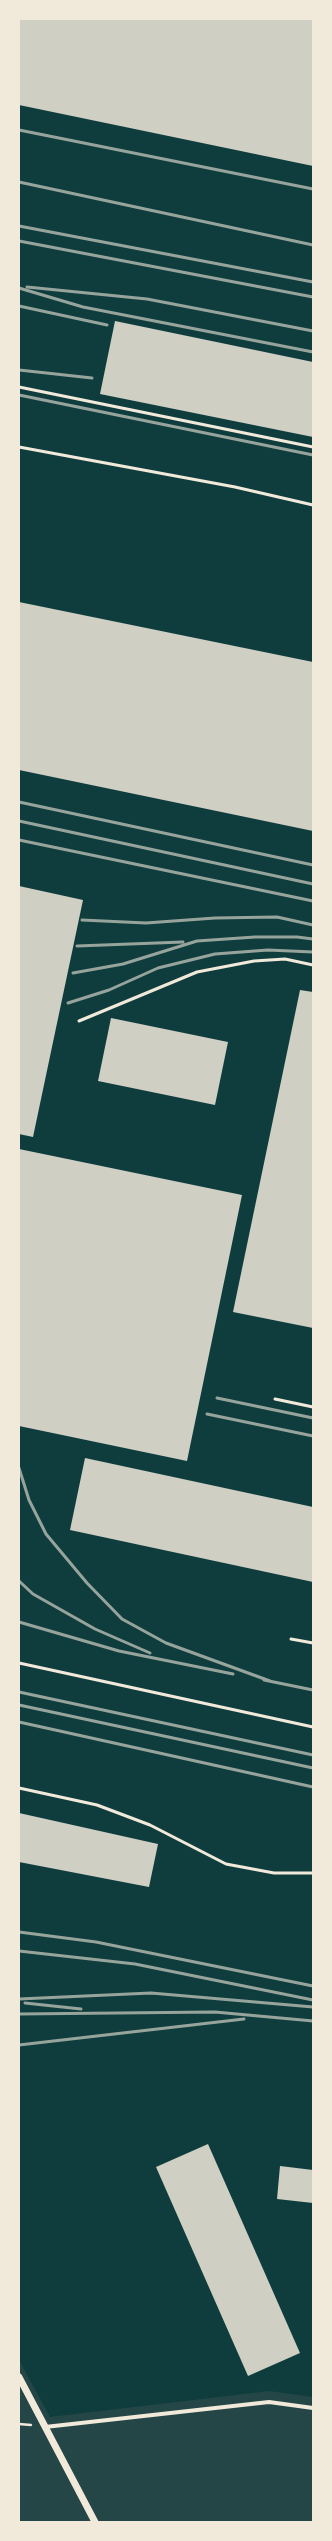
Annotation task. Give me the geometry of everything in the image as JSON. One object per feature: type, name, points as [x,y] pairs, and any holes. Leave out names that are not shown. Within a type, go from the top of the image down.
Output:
[{"type":"street","points":[[19,2377],[95,2522]]},
{"type":"street","points":[[45,2427],[269,2402],[313,2408]]},
{"type":"lane","points":[[19,387],[313,447]]},
{"type":"lane","points":[[19,447],[235,487],[313,505]]},
{"type":"lane","points":[[79,1021],[197,972],[254,961],[277,960],[313,965]]},
{"type":"lane","points":[[274,1399],[313,1407]]},
{"type":"lane","points":[[291,1639],[313,1643]]},
{"type":"lane","points":[[19,1663],[313,1727]]},
{"type":"lane","points":[[19,1788],[97,1805],[150,1825],[226,1864],[274,1873],[313,1873]]},
{"type":"shaded area","points":[[19,2360],[50,2417],[269,2391],[313,2397],[313,2522],[19,2522]]},
{"type":"building","points":[[19,19],[313,19],[313,166],[19,105]]},
{"type":"building","points":[[115,321],[313,362],[313,437],[100,394]]},
{"type":"building","points":[[19,602],[313,662],[313,831],[19,770]]},
{"type":"building","points":[[19,886],[83,900],[33,1137],[19,1134]]},
{"type":"building","points":[[300,990],[313,992],[313,1328],[233,1312]]},
{"type":"building","points":[[111,1018],[228,1042],[215,1105],[98,1081]]},
{"type":"building","points":[[19,1149],[242,1195],[187,1461],[19,1426]]},
{"type":"building","points":[[85,1458],[313,1507],[313,1582],[70,1530]]},
{"type":"building","points":[[19,1813],[158,1844],[149,1887],[19,1862]]},
{"type":"building","points":[[208,2144],[300,2353],[248,2376],[156,2167]]},
{"type":"building","points":[[280,2166],[313,2170],[313,2203],[277,2199]]},
{"type":"railway","points":[[19,130],[313,189]]},
{"type":"railway","points":[[19,182],[313,245]]},
{"type":"railway","points":[[19,226],[313,282]]},
{"type":"railway","points":[[19,241],[313,297]]},
{"type":"railway","points":[[27,287],[147,299],[313,331]]},
{"type":"railway","points":[[19,288],[83,307],[313,352]]},
{"type":"railway","points":[[19,306],[107,325]]},
{"type":"railway","points":[[19,370],[92,378]]},
{"type":"railway","points":[[19,395],[313,455]]},
{"type":"railway","points":[[19,802],[313,865]]},
{"type":"railway","points":[[19,821],[313,884]]},
{"type":"railway","points":[[19,840],[313,901]]},
{"type":"railway","points":[[82,920],[146,923],[215,918],[277,917],[313,925]]},
{"type":"railway","points":[[73,973],[123,964],[197,941],[255,937],[297,937],[313,939]]},
{"type":"railway","points":[[77,946],[183,942]]},
{"type":"railway","points":[[68,1003],[109,990],[158,968],[215,954],[268,950],[313,952]]},
{"type":"railway","points":[[217,1398],[313,1418]]},
{"type":"railway","points":[[207,1414],[313,1436]]},
{"type":"railway","points":[[19,1468],[29,1500],[46,1534],[87,1583],[122,1619],[166,1643],[270,1681]]},
{"type":"railway","points":[[19,1581],[33,1594],[95,1629],[150,1653]]},
{"type":"railway","points":[[19,1622],[119,1651],[233,1674]]},
{"type":"railway","points":[[264,1680],[313,1690]]},
{"type":"railway","points":[[19,1692],[313,1755]]},
{"type":"railway","points":[[19,1705],[313,1768]]},
{"type":"railway","points":[[19,1722],[313,1787]]},
{"type":"railway","points":[[19,1932],[96,1942],[313,1986]]},
{"type":"railway","points":[[19,1951],[135,1964],[313,2000]]},
{"type":"railway","points":[[19,1999],[151,1993],[313,2007]]},
{"type":"railway","points":[[25,2003],[81,2009]]},
{"type":"railway","points":[[19,2014],[215,2012],[313,2021]]},
{"type":"railway","points":[[19,2045],[244,2019]]}]
